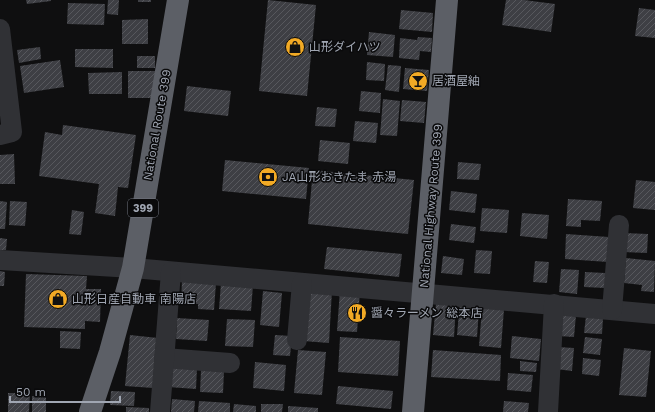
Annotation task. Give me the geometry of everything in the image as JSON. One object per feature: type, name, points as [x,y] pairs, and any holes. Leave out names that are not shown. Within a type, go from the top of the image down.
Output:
[{"type":"highway","name":"National Route 399","points":[[90,412],[110,352],[133,268],[178,0]]},
{"type":"highway","name":"National Highway Route 399","points":[[414,412],[448,0]]},
{"type":"lane","points":[[0,29],[12,132],[0,135]]},
{"type":"lane","points":[[612,310],[619,225]]},
{"type":"lane","points":[[0,260],[133,268],[424,292],[655,314]]},
{"type":"lane","points":[[160,412],[171,272]]},
{"type":"lane","points":[[297,340],[302,283]]},
{"type":"lane","points":[[548,412],[554,304]]},
{"type":"lane","points":[[164,358],[230,363]]},
{"type":"building","points":[[26,0],[51,0],[51,1],[27,4]]},
{"type":"building","points":[[108,0],[119,0],[118,15],[107,14]]},
{"type":"building","points":[[138,0],[151,0],[151,2],[138,2]]},
{"type":"building","points":[[268,0],[316,5],[307,96],[259,91]]},
{"type":"building","points":[[506,0],[524,0],[555,4],[551,32],[502,25]]},
{"type":"building","points":[[68,3],[105,4],[104,25],[67,24]]},
{"type":"building","points":[[639,8],[655,10],[655,38],[635,36]]},
{"type":"building","points":[[401,10],[433,13],[432,32],[399,29]]},
{"type":"building","points":[[148,19],[148,44],[122,44],[122,20]]},
{"type":"building","points":[[369,32],[395,35],[393,57],[367,55]]},
{"type":"building","points":[[418,37],[432,38],[431,52],[420,51],[419,60],[399,58],[400,38],[417,40]]},
{"type":"building","points":[[40,47],[41,59],[19,63],[17,50]]},
{"type":"building","points":[[75,49],[113,49],[113,68],[75,67]]},
{"type":"building","points":[[137,56],[155,56],[155,68],[137,68]]},
{"type":"building","points":[[60,60],[64,87],[24,93],[20,66]]},
{"type":"building","points":[[367,62],[385,64],[384,81],[366,80]]},
{"type":"building","points":[[388,65],[401,66],[399,92],[385,90]]},
{"type":"building","points":[[405,68],[429,70],[427,91],[403,89]]},
{"type":"building","points":[[128,71],[155,71],[155,98],[128,98]]},
{"type":"building","points":[[122,72],[122,94],[89,94],[88,73]]},
{"type":"building","points":[[187,86],[231,91],[228,116],[184,111]]},
{"type":"building","points":[[361,91],[381,93],[380,113],[359,111]]},
{"type":"building","points":[[383,99],[400,101],[397,136],[380,135]]},
{"type":"building","points":[[402,100],[426,102],[424,123],[400,121]]},
{"type":"building","points":[[317,107],[337,109],[335,127],[315,126]]},
{"type":"building","points":[[355,121],[378,123],[376,143],[353,141]]},
{"type":"building","points":[[63,125],[136,135],[128,188],[118,187],[115,216],[95,213],[99,184],[39,176],[45,132],[62,135]]},
{"type":"building","points":[[320,140],[350,143],[348,164],[318,161]]},
{"type":"building","points":[[14,154],[15,184],[0,184],[0,155]]},
{"type":"building","points":[[225,160],[309,168],[306,199],[222,191]]},
{"type":"building","points":[[458,162],[481,164],[479,180],[457,179]]},
{"type":"building","points":[[313,170],[414,180],[408,234],[308,224]]},
{"type":"building","points":[[636,180],[655,182],[655,210],[633,208]]},
{"type":"building","points":[[451,191],[477,194],[475,213],[449,210]]},
{"type":"building","points":[[568,199],[602,201],[600,221],[581,220],[581,227],[566,226]]},
{"type":"building","points":[[0,201],[7,202],[5,229],[0,229]]},
{"type":"building","points":[[10,201],[27,202],[25,226],[9,225]]},
{"type":"building","points":[[482,208],[509,210],[507,233],[480,231]]},
{"type":"building","points":[[72,210],[84,212],[81,235],[69,234]]},
{"type":"building","points":[[522,213],[549,215],[547,239],[520,236]]},
{"type":"building","points":[[451,224],[476,227],[474,243],[449,240]]},
{"type":"building","points":[[624,233],[648,234],[647,253],[623,252]]},
{"type":"building","points":[[566,234],[609,237],[608,262],[565,259]]},
{"type":"building","points":[[0,238],[7,239],[6,250],[0,250]]},
{"type":"building","points":[[327,247],[402,254],[399,277],[324,269]]},
{"type":"building","points":[[476,250],[492,251],[490,274],[474,273]]},
{"type":"building","points":[[443,256],[464,259],[462,275],[441,273]]},
{"type":"building","points":[[626,258],[655,261],[654,292],[641,291],[642,285],[624,283]]},
{"type":"building","points":[[535,261],[549,262],[547,283],[533,282]]},
{"type":"building","points":[[561,269],[579,270],[577,294],[559,292]]},
{"type":"building","points":[[0,271],[5,272],[4,286],[0,286]]},
{"type":"building","points":[[585,272],[605,273],[605,288],[584,287]]},
{"type":"building","points":[[26,274],[87,276],[86,289],[101,289],[100,322],[85,321],[85,329],[24,327]]},
{"type":"building","points":[[182,280],[216,283],[214,310],[198,309],[198,304],[181,303]]},
{"type":"building","points":[[221,283],[253,285],[251,311],[219,309]]},
{"type":"building","points":[[307,288],[332,290],[329,343],[303,341]]},
{"type":"building","points":[[340,290],[360,291],[357,332],[337,331]]},
{"type":"building","points":[[263,291],[282,293],[279,327],[260,325]]},
{"type":"building","points":[[460,301],[473,302],[472,309],[479,309],[477,337],[457,335]]},
{"type":"building","points":[[436,304],[456,305],[454,337],[433,335]]},
{"type":"building","points":[[482,308],[504,309],[501,348],[479,346]]},
{"type":"building","points":[[560,313],[576,315],[574,337],[558,336]]},
{"type":"building","points":[[586,316],[603,318],[602,334],[584,333]]},
{"type":"building","points":[[177,318],[209,320],[207,341],[176,339]]},
{"type":"building","points":[[227,319],[255,320],[253,347],[225,346]]},
{"type":"building","points":[[60,331],[81,332],[80,349],[60,348]]},
{"type":"building","points":[[130,335],[158,338],[153,388],[125,386]]},
{"type":"building","points":[[275,335],[292,336],[290,356],[273,355]]},
{"type":"building","points":[[512,336],[541,339],[539,361],[510,358]]},
{"type":"building","points":[[340,337],[400,341],[398,376],[338,372]]},
{"type":"building","points":[[585,337],[602,339],[600,355],[583,353]]},
{"type":"building","points":[[558,347],[574,348],[572,371],[556,369]]},
{"type":"building","points":[[624,348],[651,351],[646,397],[619,395]]},
{"type":"building","points":[[298,350],[326,352],[322,395],[294,393]]},
{"type":"building","points":[[433,350],[501,355],[500,381],[431,377]]},
{"type":"building","points":[[583,358],[601,360],[599,376],[582,374]]},
{"type":"building","points":[[520,361],[537,363],[536,372],[520,371]]},
{"type":"building","points":[[255,362],[286,365],[284,391],[253,388]]},
{"type":"building","points":[[169,366],[197,368],[196,389],[168,387]]},
{"type":"building","points":[[201,370],[224,371],[223,393],[200,392]]},
{"type":"building","points":[[508,373],[533,375],[531,392],[507,390]]},
{"type":"building","points":[[338,386],[393,391],[391,409],[336,404]]},
{"type":"building","points":[[111,391],[135,392],[134,406],[110,405]]},
{"type":"building","points":[[8,393],[30,393],[29,412],[8,412]]},
{"type":"building","points":[[32,396],[46,397],[46,412],[32,412]]},
{"type":"building","points":[[172,399],[195,401],[194,412],[171,412]]},
{"type":"building","points":[[199,401],[230,403],[230,412],[198,412]]},
{"type":"building","points":[[504,401],[529,403],[528,412],[503,412]]},
{"type":"building","points":[[234,404],[256,406],[256,412],[233,412]]},
{"type":"building","points":[[261,404],[283,404],[282,412],[261,412]]},
{"type":"building","points":[[288,406],[318,408],[318,412],[288,412]]},
{"type":"building","points":[[126,407],[149,408],[149,412],[126,412]]},
{"type":"place","name":"山形ダイハツ","points":[[295,47]]},
{"type":"place","name":"居酒屋紬","points":[[418,81]]},
{"type":"place","name":"JA山形おきたま 赤湯","points":[[268,177]]},
{"type":"place","name":"山形日産自動車 南陽店","points":[[58,299]]},
{"type":"place","name":"醤々ラーメン 総本店","points":[[357,313]]}]
